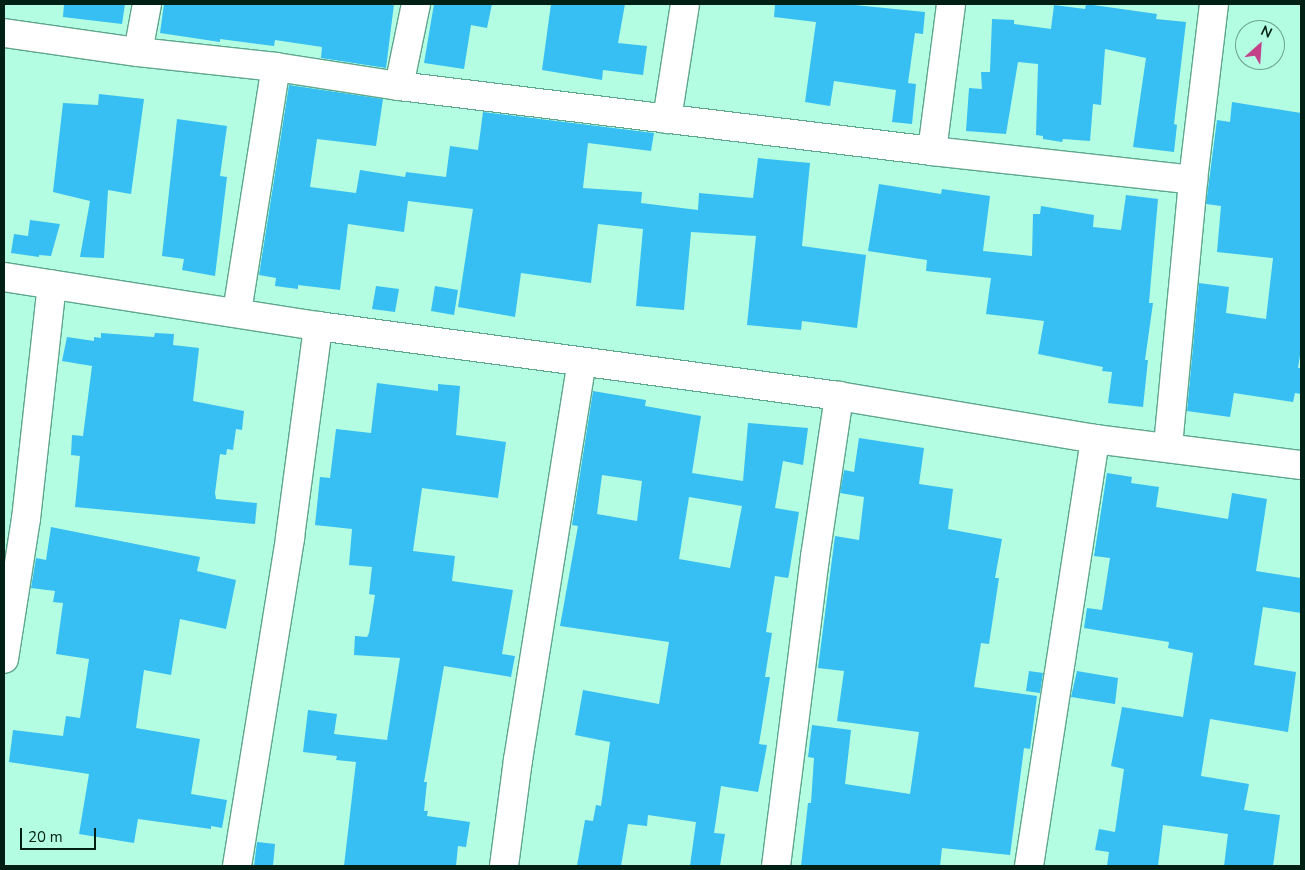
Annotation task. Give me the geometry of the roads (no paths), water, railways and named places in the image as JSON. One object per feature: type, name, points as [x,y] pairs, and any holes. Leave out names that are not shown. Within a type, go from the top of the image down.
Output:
[{"type":"street","points":[[138,52],[147,4]]},
{"type":"street","points":[[399,86],[416,4]]},
{"type":"street","points":[[667,119],[685,4]]},
{"type":"street","points":[[932,152],[951,4]]},
{"type":"street","points":[[1168,446],[1193,180],[1214,4]]},
{"type":"street","points":[[4,33],[138,52],[276,67],[399,86],[932,152],[1193,180]]},
{"type":"street","points":[[237,312],[276,67]]},
{"type":"street","points":[[4,277],[318,326],[839,396],[1095,438],[1168,446],[1301,465]]},
{"type":"street","points":[[4,659],[26,519],[52,284]]},
{"type":"street","points":[[237,866],[290,537],[318,326]]},
{"type":"street","points":[[504,866],[519,750],[582,362]]},
{"type":"street","points":[[776,866],[815,557],[839,396]]},
{"type":"street","points":[[1029,866],[1095,438]]}]
